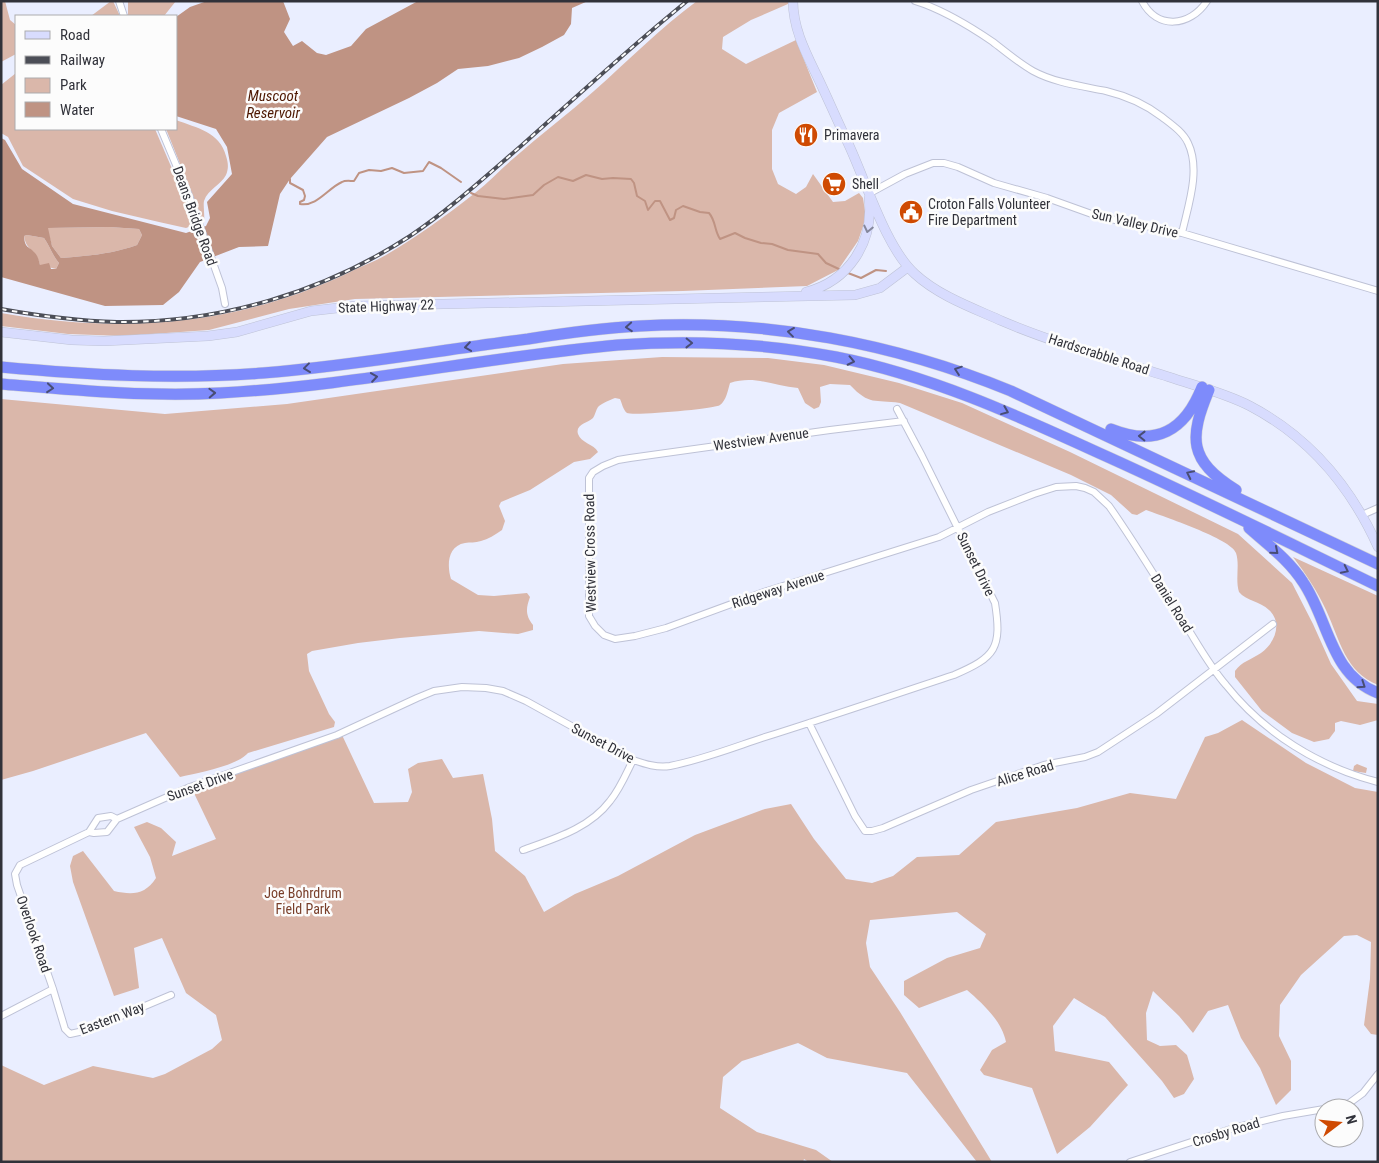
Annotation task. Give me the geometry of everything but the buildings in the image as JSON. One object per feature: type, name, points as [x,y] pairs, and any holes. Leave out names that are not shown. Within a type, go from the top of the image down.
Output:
[{"type":"highway","points":[[1,367],[125,376],[190,377],[293,370],[617,327],[662,325],[721,326],[818,336],[898,352],[976,377],[1012,391],[1378,564]]},
{"type":"highway","points":[[1,384],[124,393],[220,393],[309,385],[618,345],[706,343],[772,348],[858,362],[901,373],[954,391],[1044,427],[1378,586]]},
{"type":"highway","points":[[1067,417],[1085,418],[1130,436],[1149,437],[1166,432],[1180,423],[1205,389]]},
{"type":"highway","points":[[1205,389],[1196,423],[1198,450],[1206,466],[1213,474],[1237,490],[1249,503]]},
{"type":"highway","points":[[1238,519],[1276,551],[1295,571],[1315,603],[1334,650],[1344,668],[1359,683],[1378,693]]},
{"type":"main road","points":[[774,296],[844,296],[865,294],[880,288],[908,267],[890,237],[800,39],[794,18],[793,1]]},
{"type":"main road","points":[[774,296],[807,292],[823,286],[838,277],[851,264],[861,249],[869,226],[870,209],[865,181]]},
{"type":"main road","name":"Hardscrabble Road","points":[[908,267],[934,288],[1015,326],[1205,389],[1250,406],[1298,438],[1329,468],[1362,515],[1378,547]]},
{"type":"main road","name":"State Highway 22","points":[[1,332],[72,340],[118,341],[223,334],[311,311],[355,306],[774,296]]},
{"type":"street","points":[[119,1],[124,15]]},
{"type":"street","points":[[916,1],[934,8],[980,34],[1034,72],[1060,81],[1120,94],[1157,113],[1176,128],[1188,142],[1192,160],[1192,186],[1182,233]]},
{"type":"street","points":[[1142,1],[1151,14],[1164,21],[1178,22],[1192,17],[1206,1]]},
{"type":"street","name":"Deans Bridge Road","points":[[161,130],[182,176],[201,228],[222,288],[225,304]]},
{"type":"street","name":"Sun Valley Drive","points":[[870,193],[905,174],[933,163],[944,162],[994,184],[1055,201],[1100,217],[1182,233],[1378,291]]},
{"type":"street","name":"Sunset Drive","points":[[16,878],[16,869],[20,865],[89,832],[98,818],[112,816],[117,819],[190,787],[337,735],[434,691],[462,687],[486,688],[511,695],[633,760],[646,765],[670,766],[710,755],[954,675],[979,663],[994,649],[998,638],[995,603],[897,409]]},
{"type":"street","name":"Westview Avenue","points":[[618,460],[904,421]]},
{"type":"street","name":"Westview Cross Road","points":[[599,630],[589,616],[589,478],[594,472],[618,460]]},
{"type":"street","name":"Daniel Road","points":[[958,527],[988,512],[1056,487],[1076,486],[1094,492],[1102,498],[1120,522],[1213,669],[1241,702],[1288,742],[1326,763],[1378,782]]},
{"type":"street","points":[[1362,515],[1378,508]]},
{"type":"street","name":"Ridgeway Avenue","points":[[599,630],[604,635],[615,639],[666,628],[767,591],[939,537],[958,527]]},
{"type":"street","name":"Alice Road","points":[[809,723],[855,816],[865,831],[872,831],[971,790],[1044,765],[1085,757],[1098,752],[1156,714],[1273,624]]},
{"type":"street","points":[[522,850],[569,833],[588,821],[610,802],[633,760]]},
{"type":"street","points":[[89,832],[107,832],[117,819]]},
{"type":"street","name":"Overlook Road","points":[[16,878],[53,989]]},
{"type":"street","points":[[1,1016],[53,989]]},
{"type":"street","name":"Eastern Way","points":[[53,989],[65,1029],[70,1034],[88,1030],[171,995]]},
{"type":"street","points":[[1356,1098],[1363,1093],[1378,1074]]},
{"type":"street","name":"Crosby Road","points":[[1130,1162],[1234,1128],[1314,1111]]},
{"type":"green space","points":[[1,1],[5,1],[10,20],[15,24],[15,55],[1,62]]},
{"type":"green space","points":[[113,1],[120,15],[92,15]]},
{"type":"green space","points":[[128,1],[176,1],[165,15],[128,15]]},
{"type":"green space","points":[[697,1],[789,1],[788,4],[751,20],[723,37],[722,49],[746,64],[796,40],[817,92],[779,113],[772,130],[772,169],[778,184],[796,194],[806,187],[813,174],[833,202],[845,201],[859,193],[863,198],[866,218],[858,241],[838,270],[807,286],[355,299],[289,309],[209,330],[123,336],[68,334],[1,326],[1,313],[90,323],[134,324],[220,315],[262,305],[304,291],[377,260],[443,218],[475,193],[524,149],[594,91],[657,33]]},
{"type":"green space","points":[[15,74],[15,130],[155,130],[194,225],[186,228],[112,211],[73,199],[23,166],[8,137],[1,133],[1,85]]},
{"type":"green space","points":[[178,121],[213,136],[219,141],[227,158],[228,167],[226,175],[208,193],[204,201],[204,223],[166,130],[178,130]]},
{"type":"green space","points":[[109,227],[139,229],[142,235],[137,245],[118,251],[61,258],[52,246],[47,228]]},
{"type":"green space","points":[[24,236],[44,238],[59,263],[56,269],[40,265],[25,241]]},
{"type":"green space","points":[[662,357],[768,358],[824,365],[899,383],[962,403],[1070,452],[1238,534],[1292,583],[1331,664],[1357,701],[1378,704],[1378,720],[1360,725],[1341,721],[1335,723],[1335,731],[1329,739],[1314,742],[1292,733],[1262,711],[1235,677],[1235,671],[1266,649],[1276,633],[1276,621],[1269,610],[1239,592],[1236,553],[1232,547],[1223,541],[1196,528],[1146,510],[1137,515],[1132,514],[1111,495],[1071,475],[900,403],[868,399],[850,385],[830,384],[820,387],[821,402],[819,407],[814,409],[805,403],[798,388],[748,380],[730,383],[724,401],[715,407],[633,414],[626,412],[620,399],[615,398],[604,403],[598,407],[593,418],[578,428],[580,437],[598,452],[590,459],[574,462],[530,490],[501,502],[499,506],[505,521],[502,530],[492,537],[477,542],[465,543],[455,548],[449,563],[451,579],[478,595],[494,596],[527,593],[530,597],[527,615],[533,625],[533,630],[518,634],[479,631],[400,638],[312,651],[307,654],[309,671],[329,714],[335,722],[334,727],[248,753],[235,762],[216,768],[180,777],[146,733],[1,780],[1,399],[165,414],[287,404],[563,364]]},
{"type":"green space","points":[[1293,557],[1378,596],[1378,685],[1358,672],[1345,654],[1319,596]]},
{"type":"green space","name":"Joe Bohrdrum Field Park","points":[[1242,720],[1306,763],[1355,788],[1378,792],[1378,1035],[1371,1034],[1364,1025],[1370,979],[1371,942],[1357,935],[1344,936],[1301,975],[1280,1005],[1279,1036],[1291,1061],[1291,1090],[1276,1105],[1260,1068],[1241,1038],[1228,1005],[1208,1011],[1193,1033],[1179,1016],[1153,991],[1146,1013],[1147,1040],[1160,1046],[1176,1045],[1187,1055],[1194,1079],[1184,1094],[1174,1098],[1162,1081],[1105,1017],[1074,998],[1053,1026],[1055,1051],[1109,1062],[1128,1085],[1090,1127],[1057,1154],[1032,1088],[984,1075],[980,1070],[992,1050],[1006,1042],[996,1020],[985,1007],[967,990],[919,1008],[904,995],[904,981],[947,958],[980,948],[986,934],[957,912],[870,920],[866,943],[870,967],[900,1012],[992,1162],[977,1162],[907,1073],[827,1058],[798,1043],[742,1061],[723,1077],[720,1108],[757,1132],[816,1150],[833,1162],[809,1162],[804,1159],[803,1162],[1,1162],[1,1065],[44,1085],[93,1066],[153,1078],[165,1074],[212,1049],[222,1040],[216,1015],[186,993],[162,938],[134,948],[139,988],[114,996],[73,882],[70,866],[73,856],[83,851],[114,891],[132,893],[143,891],[156,878],[150,857],[134,827],[147,822],[161,828],[176,842],[172,856],[216,839],[192,789],[342,735],[374,803],[408,802],[412,792],[408,769],[418,763],[442,759],[453,778],[483,774],[492,819],[495,851],[525,876],[544,912],[575,894],[618,876],[695,835],[765,809],[791,804],[814,839],[846,879],[872,883],[893,876],[917,857],[959,855],[996,822],[1077,808],[1130,793],[1176,799],[1205,737],[1218,733]]},
{"type":"green space","points":[[1357,764],[1367,768],[1366,773],[1353,771],[1354,766]]},
{"type":"water","name":"Muscoot Reservoir","points":[[207,1],[283,1],[290,19],[284,32],[293,46],[302,41],[317,53],[326,55],[351,46],[366,29],[418,1],[588,1],[572,8],[571,24],[564,35],[542,47],[519,58],[488,66],[458,69],[409,98],[327,137],[290,179],[280,194],[268,246],[239,247],[200,262],[179,292],[163,305],[105,306],[1,277],[1,138],[5,140],[22,169],[73,204],[186,233],[206,226],[210,218],[207,202],[232,174],[227,147],[216,129],[178,117],[178,16],[190,7]],"holes":[[[109,227],[139,229],[142,235],[137,245],[118,251],[61,258],[52,246],[48,228]],[[24,236],[44,238],[59,263],[56,269],[51,269],[49,263],[40,265],[36,254],[25,243]]]},
{"type":"waterway","points":[[290,179],[290,183],[303,190],[305,196],[300,204],[312,203],[343,181],[354,181],[359,173],[369,170],[381,171],[392,168],[404,173],[423,171],[429,162],[461,182]]},
{"type":"waterway","points":[[471,193],[478,196],[504,199],[533,195],[544,185],[558,177],[573,181],[586,175],[602,179],[631,179],[637,196],[645,201],[648,210],[655,201],[660,201],[670,220],[674,218],[676,210],[683,206],[709,213],[720,239],[735,233],[745,238],[788,250],[818,254],[826,263],[841,270]]},
{"type":"waterway","points":[[848,273],[861,278],[876,270],[886,271]]},
{"type":"railway","points":[[1,309],[59,318],[117,322],[156,321],[194,317],[270,300],[307,288],[342,273],[377,256],[410,236],[453,204],[687,1]]},
{"type":"place","name":"Primavera","points":[[806,135]]},
{"type":"place","name":"Shell","points":[[834,184]]},
{"type":"place","name":"Croton Falls Volunteer Fire Department","points":[[911,212]]}]
